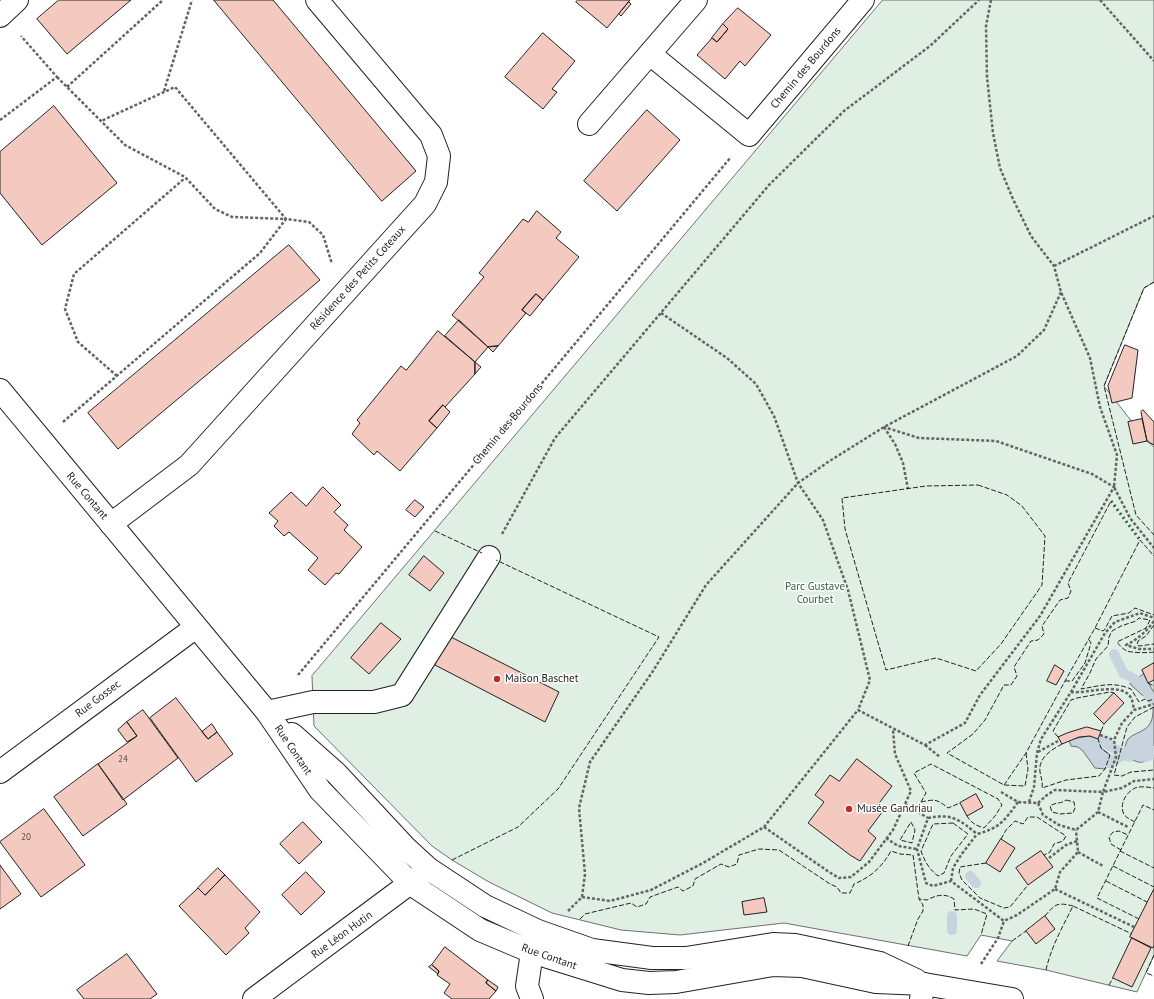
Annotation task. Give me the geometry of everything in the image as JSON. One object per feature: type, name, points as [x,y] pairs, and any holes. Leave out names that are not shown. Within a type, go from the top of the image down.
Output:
[{"type":"main road","name":"Résidence des Petits Coteaux","points":[[111,524],[189,465],[425,204],[436,182],[438,156],[431,135],[317,0]]},
{"type":"main road","points":[[589,124],[696,0]]},
{"type":"main road","name":"Chemin des Bourdons","points":[[750,135],[863,0]]},
{"type":"main road","points":[[650,54],[750,135]]},
{"type":"main road","name":"Rue Contant","points":[[0,390],[267,712],[320,790],[411,884],[480,930],[532,952],[622,980],[649,983],[676,982],[773,965],[802,966],[923,991],[975,993],[1012,999]]},
{"type":"main road","points":[[267,712],[313,702],[374,702],[402,695],[489,557]]},
{"type":"main road","name":"Rue Gossec","points":[[0,772],[196,627]]},
{"type":"main road","name":"Rue Contant","points":[[267,712],[336,773],[405,847],[429,869],[485,906],[538,931],[592,950],[652,958],[686,958],[773,944],[795,945],[880,963],[923,991]]},
{"type":"main road","name":"Rue Léon Hutin","points":[[254,999],[411,884],[429,869]]},
{"type":"main road","points":[[532,999],[527,986],[532,952],[538,931]]},
{"type":"path","points":[[67,87],[163,0]]},
{"type":"path","points":[[164,92],[192,0]]},
{"type":"path","points":[[489,557],[555,438],[769,185],[844,111],[930,46],[980,0]]},
{"type":"path","points":[[925,745],[965,723],[980,695],[1040,616],[1114,487],[1117,455],[1100,407],[1090,358],[1061,292],[1054,266],[1032,236],[1013,200],[1000,168],[993,133],[986,77],[986,26],[990,0]]},
{"type":"path","points":[[1100,0],[1154,61]]},
{"type":"path","points":[[6,10],[57,77],[125,145],[185,178],[215,209],[232,217],[286,219],[309,222],[323,235],[342,295]]},
{"type":"path","points":[[0,120],[57,77]]},
{"type":"path","points":[[101,122],[175,87],[286,219]]},
{"type":"path","name":"Chemin des Bourdons","points":[[296,678],[750,135]]},
{"type":"path","points":[[116,376],[78,342],[65,309],[74,274],[185,178]]},
{"type":"path","points":[[1054,266],[1154,216]]},
{"type":"path","points":[[41,440],[260,253],[286,219]]},
{"type":"path","points":[[538,931],[562,915],[582,897],[585,874],[579,808],[590,762],[653,671],[706,585],[798,483],[828,462],[884,427],[1017,356],[1044,330],[1061,292]]},
{"type":"path","points":[[582,897],[610,901],[651,890],[703,863],[764,827],[858,710],[870,680],[848,590],[823,520],[798,483],[774,416],[756,384],[727,358],[661,313]]},
{"type":"path","points":[[884,427],[919,438],[996,442],[1092,474],[1114,487],[1130,518],[1154,548]]},
{"type":"path","points":[[884,427],[895,444],[903,462],[908,489]]},
{"type":"path","points":[[1029,802],[1034,787],[1037,753],[1041,739],[1071,692],[1105,633],[1115,622],[1140,613],[1154,618]]},
{"type":"path","points":[[1154,621],[1146,632],[1126,645],[1139,649],[1154,649]]},
{"type":"path","points":[[1071,692],[1080,693],[1114,688],[1125,691],[1131,698],[1134,710]]},
{"type":"path","points":[[1076,830],[1098,812],[1103,792],[1116,757],[1114,740],[1122,723],[1134,710],[1154,704]]},
{"type":"path","points":[[858,710],[893,730],[925,745],[940,757]]},
{"type":"path","points":[[764,827],[839,878],[851,877],[869,862],[893,830],[911,791],[895,754],[893,730]]},
{"type":"path","points":[[1100,735],[1114,740]]},
{"type":"path","points":[[1037,753],[1058,741]]},
{"type":"path","points":[[1001,792],[1018,802],[1038,803],[1055,790],[1103,792],[1122,788],[1134,782],[1154,779]]},
{"type":"path","points":[[951,881],[953,868],[977,834],[990,831],[998,826],[1018,802]]},
{"type":"path","points":[[1038,803],[1043,815],[1059,825],[1076,830]]},
{"type":"path","points":[[905,804],[928,818],[941,815],[960,820],[977,834]]},
{"type":"path","points":[[1098,812],[1128,826]]},
{"type":"path","points":[[928,818],[916,850],[926,883],[933,886],[951,881]]},
{"type":"path","points":[[975,993],[980,965],[998,938],[1004,921],[1018,915],[1055,889],[1060,872],[1078,852],[1076,830]]},
{"type":"path","points":[[886,838],[898,846],[916,850]]},
{"type":"path","points":[[1049,858],[1066,845],[1077,841]]},
{"type":"path","points":[[1078,852],[1103,866]]},
{"type":"path","points":[[951,881],[977,901],[992,910],[1004,921]]},
{"type":"path","points":[[1055,889],[1134,927]]},
{"type":"green space","name":"Parc Gustave Courbet","points":[[883,0],[1154,0],[1154,282],[1144,288],[1104,386],[1147,441],[1154,447],[1154,955],[1137,992],[1046,970],[997,961],[1012,941],[981,935],[967,956],[784,923],[680,935],[621,930],[552,913],[489,882],[432,846],[314,726],[312,676]]},
{"type":"shaded area","points":[[1144,674],[1154,693],[1154,755],[1143,762],[1134,761],[1126,756],[1119,759],[1121,753],[1124,751],[1128,739],[1145,729],[1152,720],[1152,700],[1142,695],[1130,684]]},
{"type":"shaded area","points":[[1090,736],[1098,739],[1101,748],[1110,755],[1105,769],[1095,768],[1083,751],[1078,747],[1071,746],[1069,740]]},
{"type":"building","points":[[59,0],[131,0],[67,54],[37,19]]},
{"type":"building","points":[[214,0],[273,0],[416,171],[382,201]]},
{"type":"building","points":[[578,0],[630,0],[607,28],[576,2]]},
{"type":"building","points":[[629,2],[631,4],[621,16],[619,14]]},
{"type":"building","points":[[738,8],[771,35],[745,66],[740,61],[725,79],[697,55],[712,38],[717,42],[728,29],[723,24]]},
{"type":"building","points":[[723,24],[728,29],[717,42],[712,38]]},
{"type":"building","points":[[543,33],[575,61],[552,89],[557,92],[543,109],[505,77]]},
{"type":"building","points":[[54,106],[117,183],[42,245],[0,193],[0,152]]},
{"type":"building","points":[[647,110],[680,140],[617,211],[584,181]]},
{"type":"building","points":[[537,211],[561,232],[556,238],[579,257],[543,300],[536,294],[522,310],[526,313],[498,346],[488,347],[452,315],[484,277],[479,273],[523,219],[528,222]]},
{"type":"building","points":[[289,245],[320,280],[118,449],[88,413]]},
{"type":"building","points":[[536,294],[543,300],[530,316],[522,310]]},
{"type":"building","points":[[459,320],[488,347],[475,362],[445,336]]},
{"type":"building","points":[[438,331],[475,362],[475,374],[445,407],[443,405],[429,421],[437,428],[400,471],[377,451],[374,455],[352,434],[360,423],[357,420],[401,366],[406,370]]},
{"type":"building","points":[[1125,345],[1138,350],[1132,398],[1112,403],[1108,386]]},
{"type":"building","points":[[498,346],[493,352],[488,347]]},
{"type":"building","points":[[475,362],[481,367],[475,374]]},
{"type":"building","points":[[443,405],[450,412],[437,428],[429,421]]},
{"type":"building","points":[[1143,410],[1154,422],[1154,445],[1147,441],[1141,412]]},
{"type":"building","points":[[1142,419],[1147,441],[1133,444],[1128,422]]},
{"type":"building","points":[[323,487],[341,505],[334,512],[348,525],[344,530],[362,547],[339,574],[336,573],[325,585],[308,570],[318,558],[289,532],[284,536],[274,526],[278,521],[269,513],[291,492],[306,506]]},
{"type":"building","points":[[415,500],[424,507],[415,517],[406,510]]},
{"type":"building","points":[[424,556],[444,573],[430,591],[409,575]]},
{"type":"building","points":[[381,623],[401,639],[369,674],[351,658]]},
{"type":"building","name":"Maison Baschet","points":[[449,636],[559,692],[545,722],[435,665]]},
{"type":"building","points":[[1154,663],[1154,680],[1148,683],[1142,670]]},
{"type":"building","points":[[1055,665],[1064,671],[1056,685],[1047,681]]},
{"type":"building","points":[[1114,693],[1124,703],[1104,724],[1094,714]]},
{"type":"building","points":[[176,698],[208,739],[217,732],[233,754],[196,782],[150,718]]},
{"type":"building","points":[[143,710],[178,758],[123,800],[98,764],[137,736],[127,722]]},
{"type":"building","points":[[127,722],[137,736],[127,742],[118,730]]},
{"type":"building","points":[[212,724],[217,732],[208,739],[202,732]]},
{"type":"building","points":[[1087,727],[1101,731],[1098,739],[1090,736],[1079,737],[1062,744],[1058,737],[1067,733]]},
{"type":"building","name":"Musée Gandriau","points":[[857,759],[892,786],[877,806],[883,811],[868,831],[876,838],[860,861],[808,823],[824,802],[815,795],[830,775],[839,781]]},
{"type":"building","points":[[98,764],[127,804],[83,836],[54,797]]},
{"type":"building","points":[[976,794],[983,807],[967,816],[960,803]]},
{"type":"building","points":[[44,809],[85,865],[41,897],[0,842]]},
{"type":"building","points":[[303,822],[322,842],[299,864],[280,844]]},
{"type":"building","points":[[1001,839],[1015,848],[1000,872],[986,863]]},
{"type":"building","points":[[1041,851],[1053,867],[1028,885],[1016,868]]},
{"type":"building","points":[[0,865],[21,894],[0,909]]},
{"type":"building","points":[[218,868],[225,875],[205,895],[198,888]]},
{"type":"building","points":[[306,872],[325,892],[301,915],[282,895]]},
{"type":"building","points":[[225,875],[260,912],[245,928],[249,933],[226,955],[179,906],[198,888],[205,895]]},
{"type":"building","points":[[1154,889],[1154,945],[1153,948],[1130,937]]},
{"type":"building","points":[[764,898],[767,912],[744,915],[742,902]]},
{"type":"building","points":[[1045,916],[1055,929],[1036,944],[1026,931]]},
{"type":"building","points":[[1132,938],[1151,948],[1132,987],[1113,978]]},
{"type":"building","points":[[445,947],[488,980],[486,983],[496,991],[489,999],[452,999],[444,993],[450,984],[437,975],[439,971],[432,965]]},
{"type":"building","points":[[127,954],[157,994],[150,999],[84,999],[77,990]]},
{"type":"building","points":[[432,965],[439,971],[438,974],[429,967]]},
{"type":"building","points":[[488,980],[498,987],[496,991],[486,983]]},
{"type":"waterway","points":[[1114,654],[1124,674],[1138,681],[1154,702]]},
{"type":"waterway","points":[[1098,739],[1129,757]]},
{"type":"waterway","points":[[1097,755],[1108,763],[1120,757],[1129,750],[1139,756],[1147,757],[1154,751]]},
{"type":"waterway","points":[[970,876],[976,883]]},
{"type":"waterway","points":[[952,916],[952,930]]},
{"type":"hedge","points":[[1111,501],[1140,540]]},
{"type":"fence","points":[[1154,282],[1144,288],[1104,386],[1136,515],[1154,535]]},
{"type":"fence","points":[[978,485],[1007,495],[1022,506],[1045,536],[1042,585],[1001,644],[976,671],[936,658],[886,670],[845,529],[842,498],[926,486],[978,485]]},
{"type":"fence","points":[[1026,753],[1028,769],[1025,786],[1004,785],[947,753],[973,734],[985,720],[1004,685],[1011,685],[1017,676],[1014,667],[1031,641],[1038,640],[1044,634],[1042,626],[1060,600],[1068,598],[1071,591],[1068,583],[1111,501]]},
{"type":"fence","points":[[435,531],[482,553]]},
{"type":"fence","points":[[1004,785],[1026,753],[1095,628],[1140,540],[1154,556]]},
{"type":"fence","points":[[452,860],[518,827],[558,789],[659,637],[496,560]]},
{"type":"fence","points":[[1095,628],[1103,631],[1112,616],[1129,613],[1135,608],[1154,615]]},
{"type":"fence","points":[[1154,652],[1140,653],[1127,651],[1117,642],[1146,628],[1150,620],[1139,618],[1136,621],[1121,626],[1112,631],[1109,637],[1108,646],[1096,659],[1081,689],[1106,685],[1118,685],[1131,689],[1139,702],[1145,699],[1148,701],[1154,699]]},
{"type":"fence","points":[[1154,625],[1146,636],[1138,641],[1137,645],[1154,644]]},
{"type":"fence","points":[[1065,681],[1072,681],[1085,663],[1091,643],[1089,640]]},
{"type":"fence","points":[[1148,683],[1154,686]]},
{"type":"fence","points":[[1058,737],[1053,731],[1071,700],[1110,692],[1114,693]]},
{"type":"fence","points":[[1154,707],[1135,717],[1127,727],[1114,775],[1122,776],[1131,772],[1154,770]]},
{"type":"fence","points":[[1101,731],[1104,724]]},
{"type":"fence","points":[[1062,744],[1046,755],[1041,763],[1040,772],[1042,788],[1066,780],[1099,776],[1105,769],[1110,755],[1101,748],[1098,739]]},
{"type":"fence","points":[[921,802],[926,793],[914,773],[931,764],[998,799],[1002,805],[995,816],[984,828],[974,824],[967,816]]},
{"type":"fence","points":[[1135,822],[1124,814],[1122,808],[1123,801],[1129,792],[1135,788],[1154,788]]},
{"type":"fence","points":[[921,802],[936,800],[948,808],[960,803]]},
{"type":"fence","points":[[1066,800],[1074,802],[1075,808],[1073,813],[1060,814],[1052,812],[1050,806],[1066,800]]},
{"type":"fence","points":[[1139,919],[1097,898],[1143,805],[1154,810]]},
{"type":"fence","points":[[1001,839],[1006,830],[1015,821],[1023,824],[1028,817],[1037,817],[1066,836],[1063,841],[1054,844],[1050,852],[1044,855]]},
{"type":"fence","points":[[911,822],[915,830],[912,843],[900,840],[911,822]]},
{"type":"fence","points":[[953,823],[968,834],[951,856],[944,873],[938,876],[932,871],[924,859],[921,851],[933,824],[953,823]]},
{"type":"fence","points":[[1121,850],[1111,844],[1109,837],[1113,832],[1119,831],[1128,835]]},
{"type":"fence","points":[[580,919],[585,914],[631,903],[637,907],[646,904],[650,897],[678,887],[683,891],[693,886],[695,879],[721,864],[729,867],[737,864],[739,855],[759,849],[779,850],[830,884],[837,887],[841,893],[850,893],[854,884],[876,871],[891,851],[900,854],[913,855],[919,899],[927,900],[944,895],[954,899],[955,910],[974,909],[987,914],[981,935]]},
{"type":"fence","points":[[1120,851],[1154,868]]},
{"type":"fence","points":[[986,863],[960,867],[959,873],[962,880],[980,898],[1004,908],[1010,907],[1028,885]]},
{"type":"fence","points":[[1113,866],[1154,887]]},
{"type":"fence","points":[[1106,881],[1147,902]]},
{"type":"fence","points":[[908,946],[918,919],[923,911],[923,905],[919,899]]},
{"type":"fence","points":[[1045,916],[1057,905],[1063,904],[1073,906]]},
{"type":"fence","points":[[1046,970],[1054,945],[1073,906],[1132,934]]},
{"type":"fence","points":[[1012,941],[1026,931]]},
{"type":"fence","points":[[1154,955],[1146,973],[1154,976]]},
{"type":"fence","points":[[1109,985],[1113,978]]},
{"type":"place","name":"Maison Baschet","points":[[497,679]]},
{"type":"place","name":"Musée Gandriau","points":[[849,809]]}]
